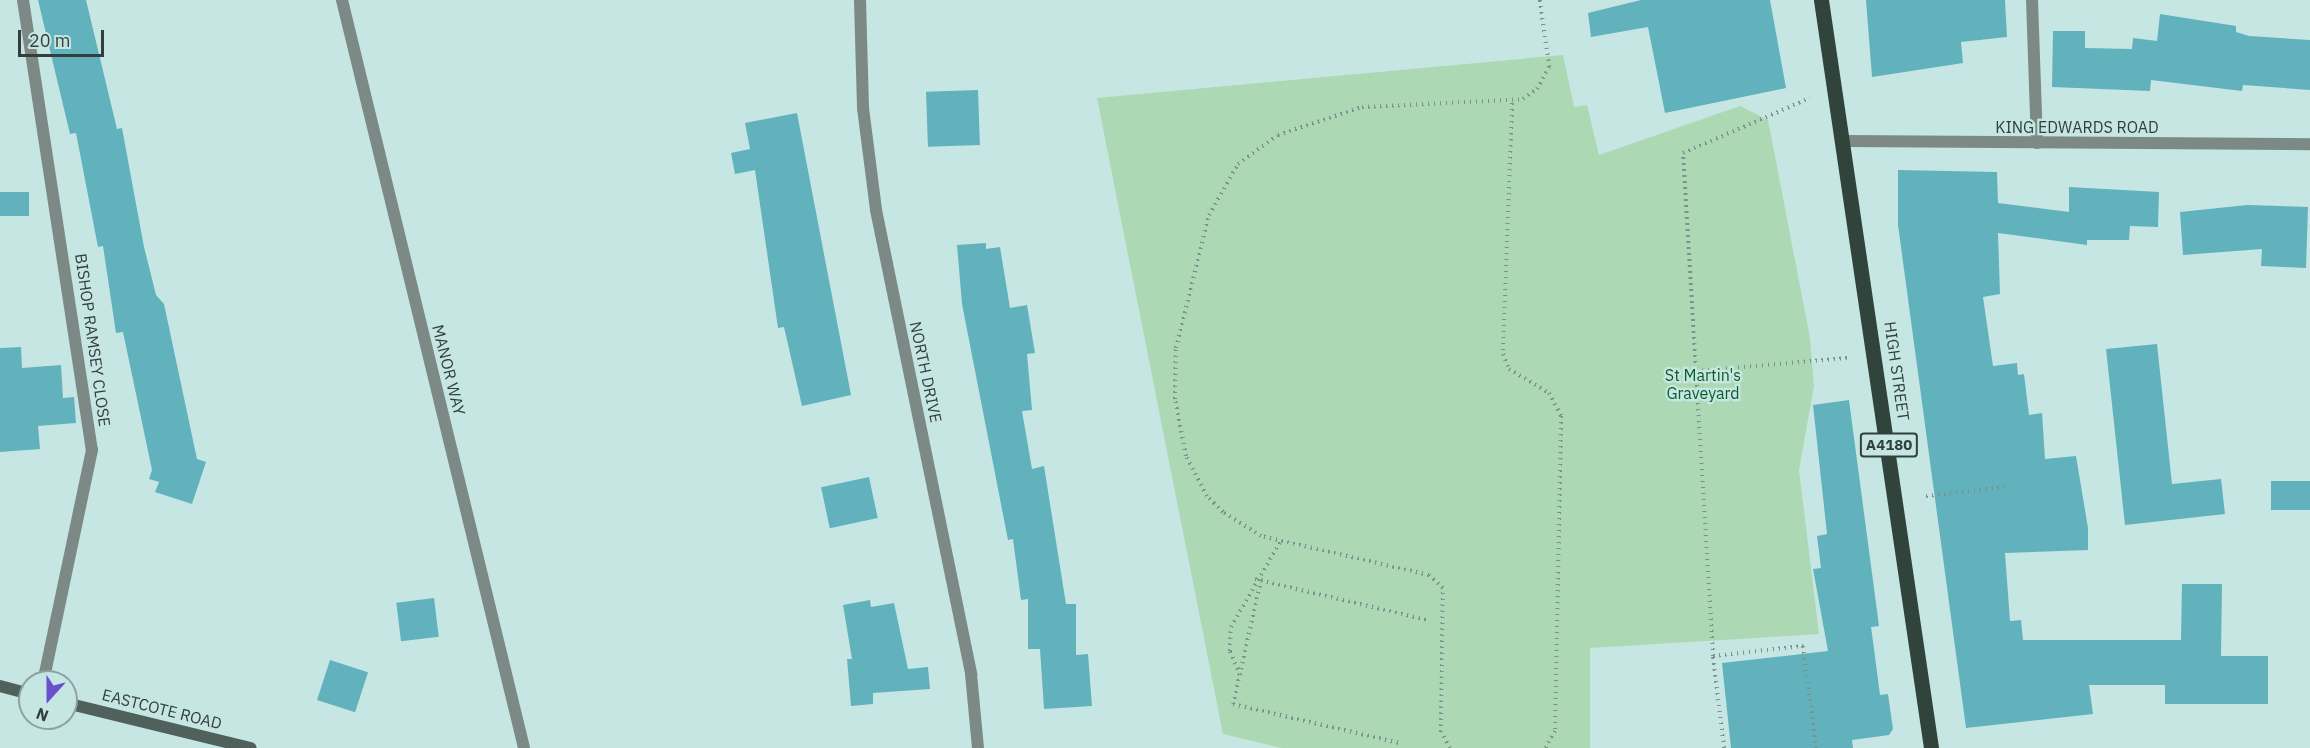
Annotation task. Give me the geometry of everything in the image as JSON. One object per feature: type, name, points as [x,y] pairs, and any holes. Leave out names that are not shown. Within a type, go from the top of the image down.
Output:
[{"type":"main road","name":"HIGH STREET","points":[[1821,0],[1845,141],[1931,748]]},
{"type":"main road","points":[[0,686],[18,691]]},
{"type":"main road","name":"EASTCOTE ROAD","points":[[78,706],[251,748]]},
{"type":"street","name":"BISHOP RAMSEY CLOSE","points":[[23,0],[92,450],[46,670]]},
{"type":"street","name":"MANOR WAY","points":[[342,0],[524,748]]},
{"type":"street","name":"NORTH DRIVE","points":[[860,0],[862,108],[876,210],[971,674],[978,748]]},
{"type":"street","points":[[2032,0],[2037,143]]},
{"type":"street","name":"KING EDWARDS ROAD","points":[[1845,141],[2310,144]]},
{"type":"path","points":[[1450,748],[1441,732],[1445,598],[1436,580],[1280,542],[1241,525],[1207,496],[1186,456],[1174,399],[1176,348],[1187,291],[1223,186],[1257,147],[1333,114],[1400,101],[1512,103],[1538,89],[1549,67],[1540,0]]},
{"type":"path","points":[[1724,748],[1713,656],[1683,153],[1810,98]]},
{"type":"path","points":[[1512,103],[1503,354],[1509,369],[1549,393],[1561,416],[1555,731],[1545,748]]},
{"type":"path","points":[[1696,370],[1849,358]]},
{"type":"path","points":[[1926,496],[2006,488]]},
{"type":"path","points":[[1240,675],[1229,638],[1236,611],[1280,542]]},
{"type":"path","points":[[1256,579],[1427,620]]},
{"type":"path","points":[[1261,580],[1233,704],[1399,743]]},
{"type":"path","points":[[1713,656],[1803,646],[1816,748]]},
{"type":"green space","name":"St Martin's Graveyard","points":[[1563,55],[1574,107],[1587,105],[1599,155],[1740,106],[1768,120],[1810,338],[1814,386],[1799,470],[1819,634],[1590,648],[1590,748],[1282,748],[1223,734],[1097,98]]},
{"type":"building","points":[[38,0],[86,0],[117,129],[122,128],[144,247],[156,295],[164,304],[197,459],[206,462],[192,504],[155,492],[159,482],[149,479],[152,470],[123,332],[116,333],[103,246],[98,247],[76,133],[70,134]]},
{"type":"building","points":[[1641,0],[1770,0],[1786,88],[1665,113],[1648,27],[1591,37],[1588,13]]},
{"type":"building","points":[[1866,0],[2005,0],[2007,37],[1961,42],[1963,63],[1872,77]]},
{"type":"building","points":[[2160,14],[2236,26],[2236,32],[2249,36],[2310,40],[2310,90],[2243,85],[2242,91],[2151,80],[2150,91],[2052,87],[2053,31],[2085,31],[2085,48],[2132,49],[2133,38],[2157,41]]},
{"type":"building","points":[[978,90],[980,145],[928,147],[926,92]]},
{"type":"building","points":[[797,113],[851,395],[802,406],[784,327],[778,328],[755,170],[735,174],[731,153],[750,149],[745,123]]},
{"type":"building","points":[[1898,170],[1997,172],[1998,203],[2069,212],[2069,187],[2159,192],[2158,227],[2130,226],[2129,240],[2087,240],[2087,245],[1998,233],[2000,294],[1983,297],[1993,366],[2017,363],[2018,375],[2024,374],[2029,415],[2042,413],[2045,459],[2076,456],[2088,528],[2088,550],[2005,553],[2010,621],[2021,620],[2023,640],[2181,640],[2182,584],[2222,584],[2221,656],[2268,656],[2268,704],[2165,704],[2165,685],[2089,685],[2093,714],[1966,728],[1898,225]]},
{"type":"building","points":[[0,192],[29,192],[29,216],[0,216]]},
{"type":"building","points":[[2247,205],[2308,207],[2306,268],[2261,266],[2262,249],[2183,255],[2180,212]]},
{"type":"building","points":[[986,243],[986,249],[1000,247],[1010,308],[1027,305],[1035,353],[1027,354],[1032,410],[1022,411],[1032,469],[1044,466],[1066,604],[1076,604],[1076,655],[1088,654],[1092,706],[1044,709],[1040,649],[1028,649],[1028,599],[1021,600],[1013,539],[1008,540],[962,304],[957,245]]},
{"type":"building","points":[[2157,344],[2172,484],[2221,479],[2225,514],[2125,525],[2106,349]]},
{"type":"building","points":[[21,347],[22,368],[61,365],[63,398],[74,397],[76,423],[38,426],[40,449],[0,452],[0,348]]},
{"type":"building","points":[[1849,400],[1879,626],[1871,627],[1880,695],[1888,694],[1893,729],[1889,735],[1852,740],[1853,748],[1731,748],[1722,663],[1828,651],[1813,569],[1821,568],[1817,536],[1827,534],[1813,405]]},
{"type":"building","points":[[869,477],[878,518],[830,528],[821,487]]},
{"type":"building","points":[[2271,481],[2310,481],[2310,510],[2271,510]]},
{"type":"building","points":[[434,598],[439,637],[401,641],[396,603]]},
{"type":"building","points":[[870,600],[871,607],[894,603],[908,669],[928,667],[930,689],[873,693],[873,704],[851,706],[847,659],[852,659],[843,605]]},
{"type":"building","points":[[330,660],[368,672],[355,712],[317,700]]}]
